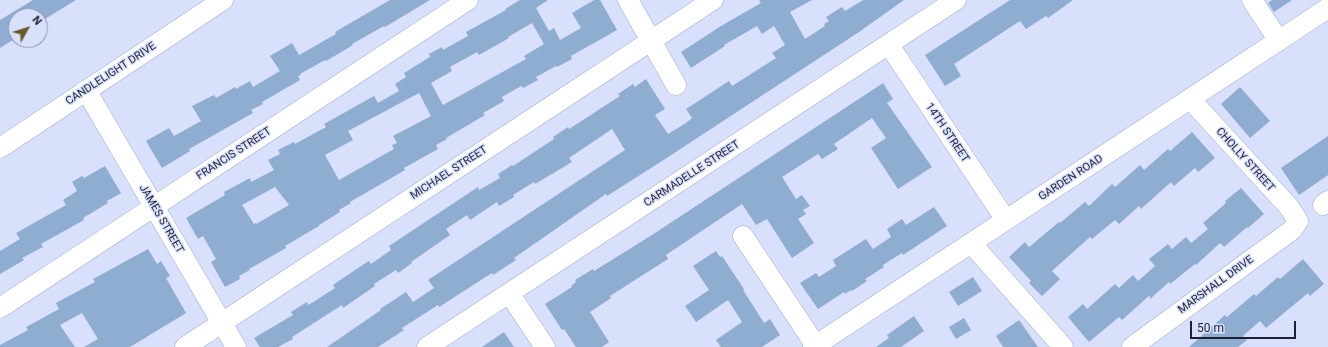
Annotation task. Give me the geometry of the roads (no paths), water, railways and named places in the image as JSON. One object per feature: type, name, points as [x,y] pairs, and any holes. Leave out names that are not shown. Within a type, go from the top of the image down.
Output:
[{"type":"street","name":"CANDLELIGHT DRIVE","points":[[0,148],[223,0]]},
{"type":"street","name":"FRANCIS STREET","points":[[0,308],[468,0]]},
{"type":"street","points":[[628,0],[676,85]]},
{"type":"street","name":"MICHAEL STREET","points":[[184,347],[713,0]]},
{"type":"street","name":"CARMADELLE STREET","points":[[427,347],[956,0]]},
{"type":"street","points":[[1252,0],[1279,40]]},
{"type":"street","name":"GARDEN ROAD","points":[[815,346],[1328,8]]},
{"type":"street","name":"14TH STREET","points":[[889,45],[1006,220]]},
{"type":"street","name":"JAMES STREET","points":[[86,90],[236,347]]},
{"type":"street","name":"CHOLLY STREET","points":[[1190,99],[1289,207],[1298,221]]},
{"type":"street","name":"MARSHALL DRIVE","points":[[1132,347],[1292,230],[1298,221]]},
{"type":"street","points":[[743,236],[815,346]]},
{"type":"street","points":[[971,243],[1063,347]]},
{"type":"street","points":[[510,293],[546,347]]}]
